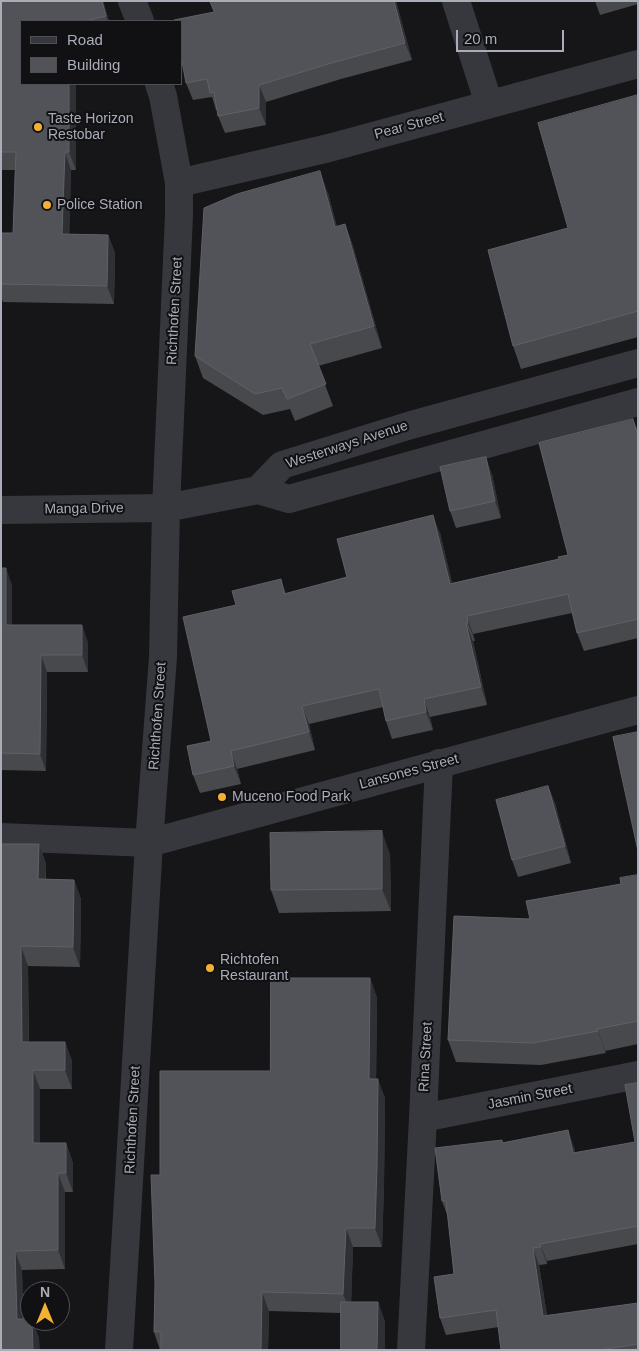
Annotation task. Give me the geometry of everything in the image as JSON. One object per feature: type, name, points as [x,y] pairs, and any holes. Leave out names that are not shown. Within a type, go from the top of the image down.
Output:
[{"type":"street","points":[[132,1],[140,20]]},
{"type":"street","points":[[456,1],[489,104]]},
{"type":"street","name":"Pear Street","points":[[179,183],[329,148],[638,64]]},
{"type":"street","name":"Richthofen Street","points":[[119,1350],[149,843],[163,657],[166,508],[179,215],[179,183],[160,85]]},
{"type":"street","name":"Westerways Avenue","points":[[258,490],[282,465],[411,425],[638,363]]},
{"type":"street","points":[[166,508],[258,490],[289,499],[638,402]]},
{"type":"street","points":[[446,415],[455,453]]},
{"type":"street","name":"Manga Drive","points":[[1,510],[166,508]]},
{"type":"street","name":"Lansones Street","points":[[1,837],[149,843],[638,710]]},
{"type":"street","name":"Rina Street","points":[[411,1350],[439,763]]},
{"type":"street","name":"Jasmin Street","points":[[423,1118],[638,1076]]},
{"type":"building","points":[[1,1],[102,1],[106,16],[89,20],[20,20],[20,85],[69,85],[69,152],[65,152],[62,234],[108,235],[107,286],[1,284],[1,233],[13,233],[16,152],[1,152]]},
{"type":"building","points":[[210,1],[394,1],[405,43],[259,85],[259,108],[218,116],[214,92],[210,93],[207,79],[186,83],[182,61],[182,20],[174,20],[214,12]]},
{"type":"building","points":[[638,95],[638,311],[513,346],[488,250],[568,228],[538,123]]},
{"type":"building","points":[[320,171],[335,227],[345,224],[374,326],[310,344],[326,384],[287,399],[282,388],[255,394],[195,356],[204,208],[237,194]]},
{"type":"building","points":[[633,419],[638,437],[638,619],[577,633],[568,594],[467,616],[468,623],[466,623],[481,687],[424,699],[426,712],[386,721],[379,689],[302,706],[309,732],[231,751],[234,766],[193,775],[187,746],[211,741],[183,617],[236,605],[232,591],[281,579],[284,594],[347,577],[337,539],[433,515],[450,584],[559,559],[558,557],[568,555],[539,443]]},
{"type":"building","points":[[486,457],[495,501],[450,511],[440,467]]},
{"type":"building","points":[[1,568],[6,568],[6,625],[82,625],[82,655],[41,655],[40,754],[1,753]]},
{"type":"building","points":[[638,732],[638,851],[613,737]]},
{"type":"building","points":[[548,786],[565,846],[512,860],[496,800]]},
{"type":"building","points":[[382,831],[382,889],[271,890],[270,833]]},
{"type":"building","points":[[1,844],[39,844],[38,879],[74,880],[73,947],[21,946],[22,1042],[65,1042],[65,1070],[33,1070],[33,1143],[66,1143],[66,1173],[58,1173],[58,1250],[15,1251],[17,1319],[20,1319],[20,1331],[32,1331],[33,1350],[1,1350]]},
{"type":"building","points":[[638,875],[638,1021],[597,1029],[598,1031],[533,1043],[448,1040],[454,916],[530,919],[526,901],[621,884],[620,878]]},
{"type":"building","points":[[271,978],[370,978],[369,1079],[378,1079],[375,1228],[346,1228],[343,1294],[262,1292],[261,1350],[161,1350],[161,1332],[154,1332],[155,1284],[151,1175],[160,1175],[160,1071],[270,1071]]},
{"type":"building","points":[[638,1083],[638,1226],[540,1244],[541,1247],[533,1248],[543,1316],[638,1303],[638,1344],[599,1350],[501,1350],[496,1310],[440,1318],[434,1277],[454,1274],[446,1201],[442,1201],[435,1148],[502,1140],[502,1143],[568,1130],[573,1153],[635,1142],[625,1085]]},
{"type":"building","points":[[341,1302],[378,1302],[377,1350],[341,1350]]},
{"type":"place","name":"Taste Horizon Restobar","points":[[38,127]]},
{"type":"place","name":"Police Station","points":[[47,205]]},
{"type":"place","name":"Muceno Food Park","points":[[222,797]]},
{"type":"place","name":"Richtofen Restaurant","points":[[210,968]]}]
